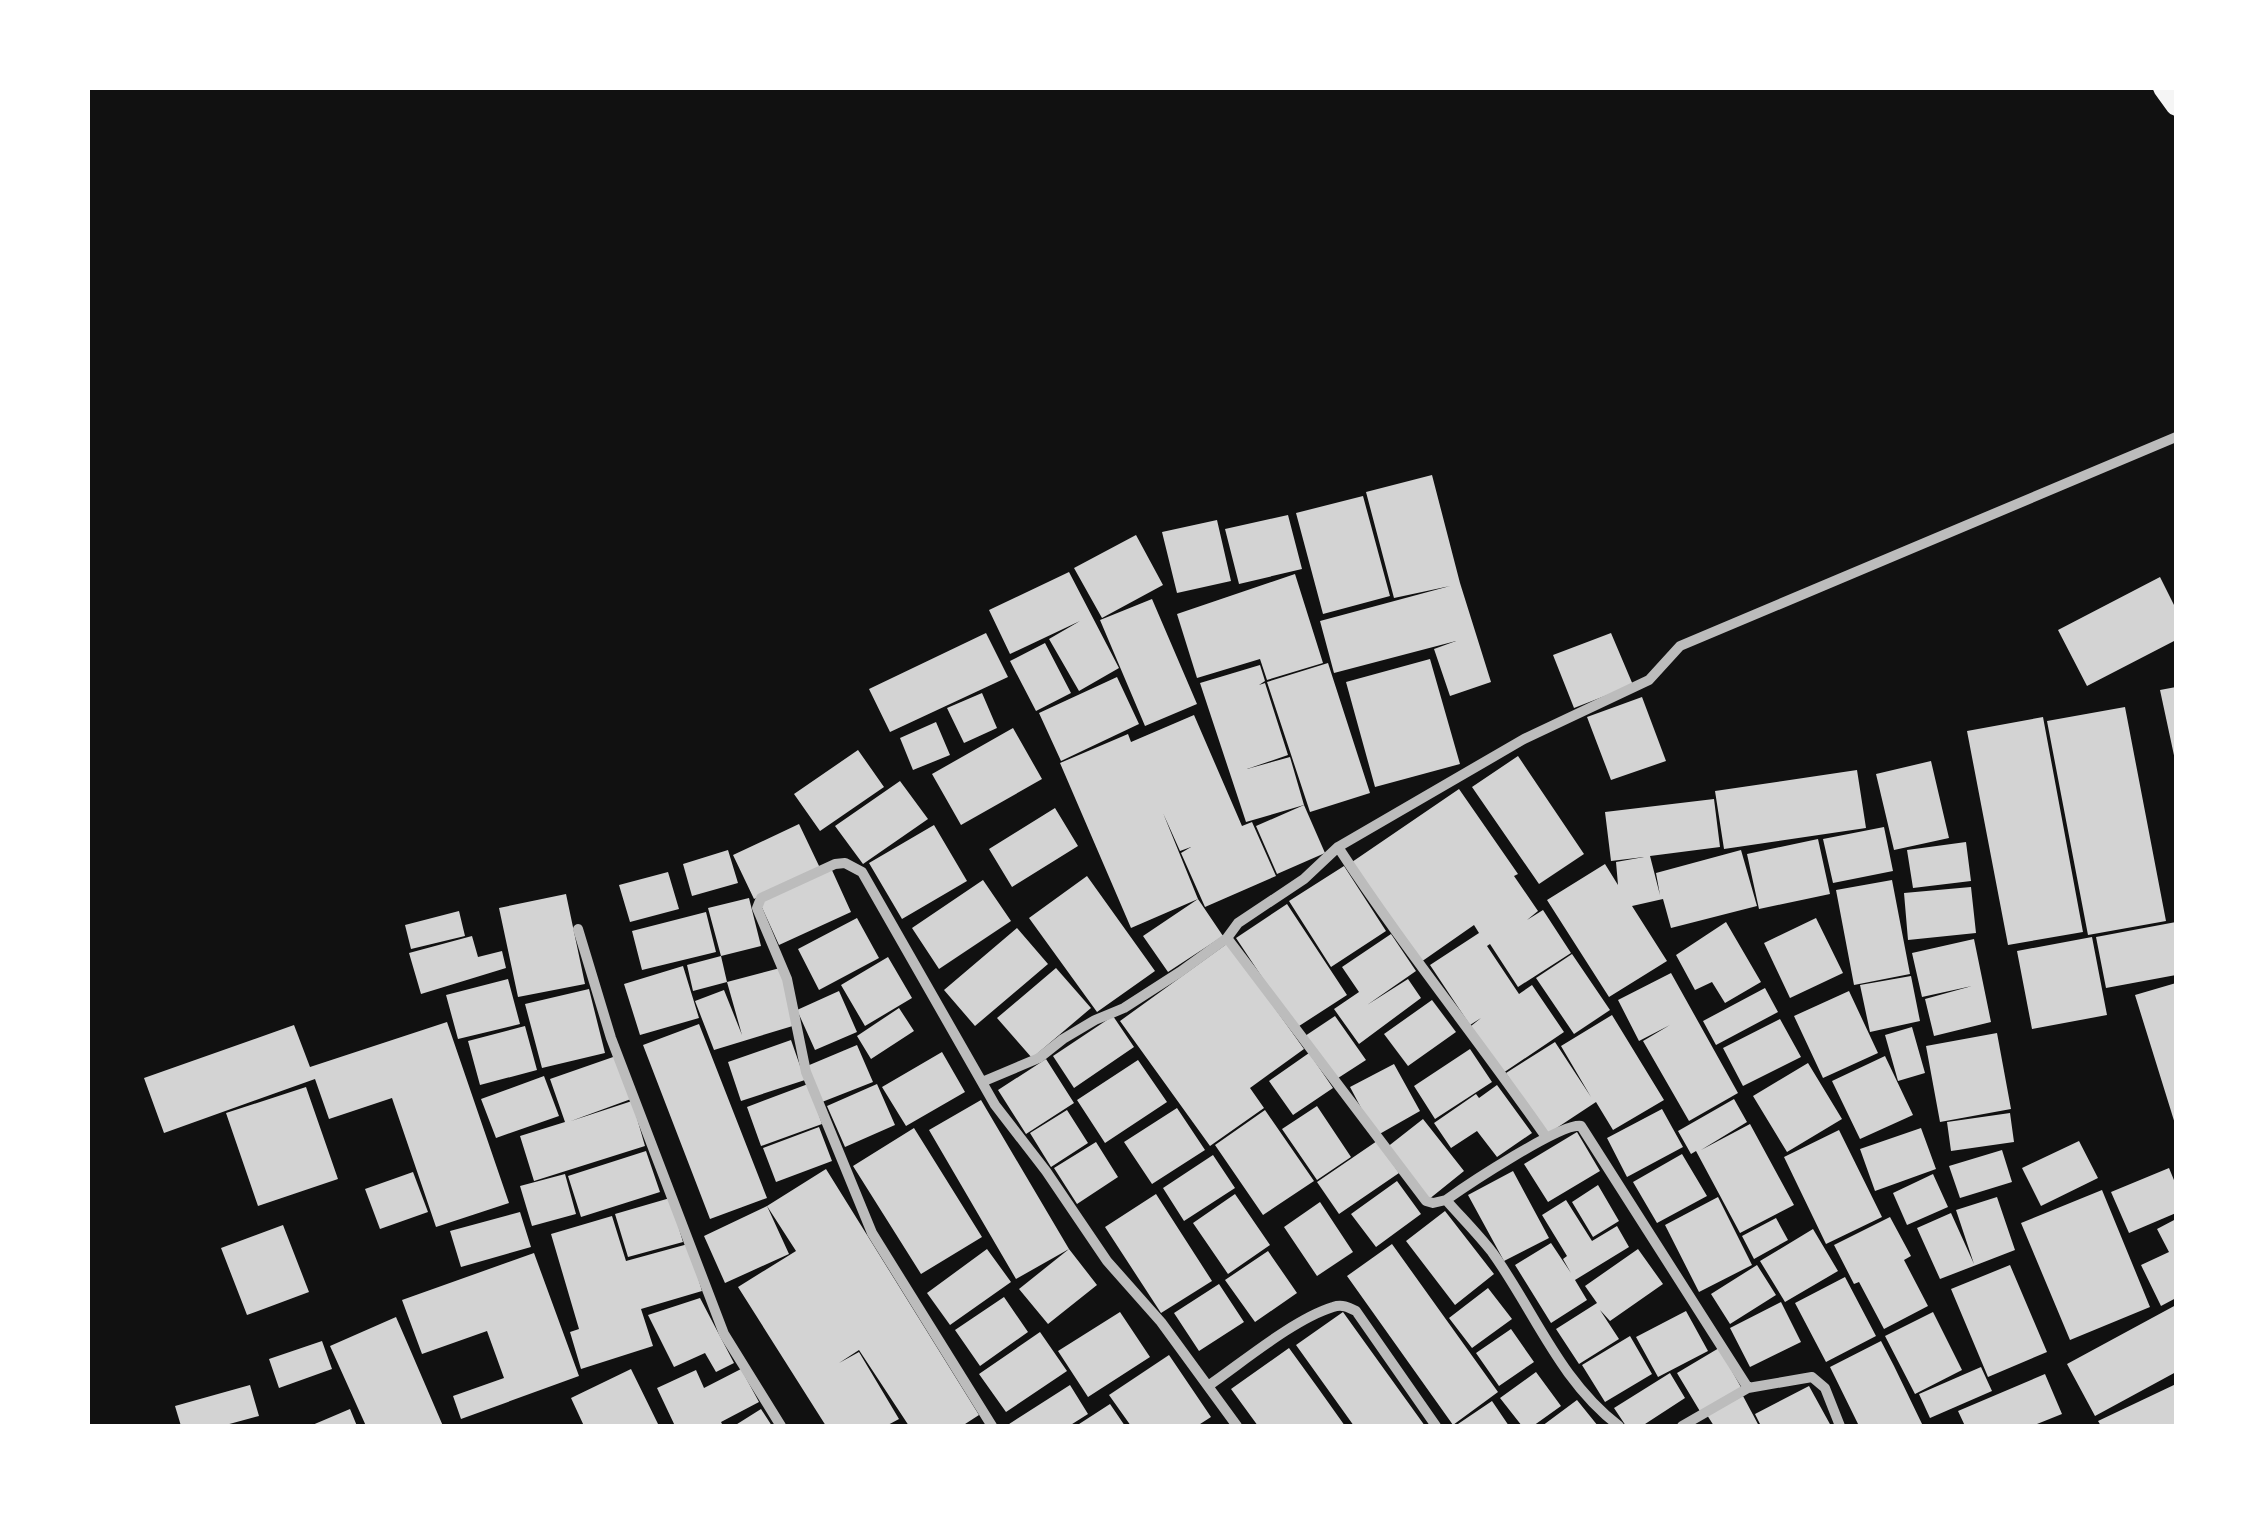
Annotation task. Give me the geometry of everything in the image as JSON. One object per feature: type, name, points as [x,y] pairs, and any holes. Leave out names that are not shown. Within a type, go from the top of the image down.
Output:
[{"type":"main road","points":[[2162,88],[2176,106]]},
{"type":"street","points":[[982,1082],[1039,1058],[1095,1020],[1124,1008],[1227,938],[1238,923],[1304,879],[1338,847],[1524,739],[1649,680],[1680,646],[2176,437]]},
{"type":"street","points":[[1338,847],[1381,914],[1482,1044],[1546,1137]]},
{"type":"street","points":[[992,1426],[872,1233],[806,1072],[787,979],[757,908],[758,900],[835,864],[845,863],[862,872],[995,1105],[1046,1171],[1107,1262],[1162,1322],[1238,1426]]},
{"type":"street","points":[[578,929],[611,1038],[724,1334],[781,1426]]},
{"type":"street","points":[[1227,938],[1422,1198],[1432,1204],[1446,1200],[1570,1124],[1581,1126],[1748,1388]]},
{"type":"street","points":[[1446,1200],[1492,1253],[1573,1382],[1596,1409],[1619,1426]]},
{"type":"street","points":[[1208,1386],[1304,1321],[1346,1305],[1356,1311],[1436,1426]]},
{"type":"street","points":[[1682,1426],[1748,1388],[1812,1377],[1826,1388],[1840,1426]]},
{"type":"building","points":[[1432,475],[1491,682],[1450,696],[1434,649],[1456,641],[1334,673],[1320,621],[1450,586],[1394,598],[1366,492]]},
{"type":"building","points":[[1363,496],[1390,596],[1323,614],[1296,513]]},
{"type":"building","points":[[1288,515],[1302,569],[1239,584],[1225,529]]},
{"type":"building","points":[[1217,520],[1231,581],[1177,593],[1162,532]]},
{"type":"building","points":[[1136,535],[1163,585],[1102,618],[1074,568]]},
{"type":"building","points":[[1069,572],[1119,668],[1079,691],[1049,639],[1080,621],[1010,654],[989,610]]},
{"type":"building","points":[[1295,574],[1323,663],[1267,680],[1260,659],[1197,678],[1177,614]]},
{"type":"building","points":[[2160,577],[2176,609],[2176,640],[2087,686],[2058,630]]},
{"type":"building","points":[[1152,599],[1197,704],[1145,726],[1100,620]]},
{"type":"building","points":[[986,633],[1008,677],[890,732],[869,689]]},
{"type":"building","points":[[1611,633],[1633,685],[1574,708],[1553,655]]},
{"type":"building","points":[[1045,643],[1071,693],[1036,711],[1010,661]]},
{"type":"building","points":[[1430,659],[1460,764],[1375,787],[1346,682]]},
{"type":"building","points":[[1328,663],[1370,793],[1310,812],[1267,682]]},
{"type":"building","points":[[1260,665],[1265,681],[1259,685],[1265,683],[1288,755],[1247,769],[1290,757],[1304,805],[1246,822],[1200,683]]},
{"type":"building","points":[[1117,677],[1139,724],[1061,761],[1039,713]]},
{"type":"building","points":[[2176,687],[2176,760],[2175,760],[2160,690]]},
{"type":"building","points":[[982,693],[997,728],[964,743],[947,708]]},
{"type":"building","points":[[1642,697],[1666,761],[1611,780],[1587,717]]},
{"type":"building","points":[[2125,707],[2166,921],[2088,935],[2047,721]]},
{"type":"building","points":[[1194,715],[1242,826],[1252,822],[1276,876],[1205,907],[1181,853],[1191,847],[1180,851],[1163,813],[1198,899],[1131,928],[1060,763],[1128,734],[1131,742]]},
{"type":"building","points":[[2043,717],[2083,932],[2008,945],[1967,731]]},
{"type":"building","points":[[936,722],[950,755],[913,770],[900,738]]},
{"type":"building","points":[[1013,728],[1042,779],[961,825],[932,774]]},
{"type":"building","points":[[858,750],[884,787],[820,831],[794,794]]},
{"type":"building","points":[[1518,756],[1584,854],[1539,884],[1472,787]]},
{"type":"building","points":[[1931,761],[1949,838],[1894,850],[1876,774]]},
{"type":"building","points":[[1857,770],[1866,828],[1724,849],[1715,791]]},
{"type":"building","points":[[900,781],[928,819],[863,864],[835,826]]},
{"type":"building","points":[[1459,789],[1518,874],[1514,876],[1538,911],[1527,920],[1543,910],[1571,953],[1518,987],[1490,944],[1487,946],[1519,994],[1532,985],[1564,1032],[1503,1073],[1471,1026],[1481,1018],[1470,1025],[1430,965],[1479,933],[1474,925],[1421,962],[1352,862]]},
{"type":"building","points":[[1714,799],[1720,847],[1650,856],[1660,895],[1656,873],[1741,850],[1757,906],[1671,928],[1663,899],[1632,906],[1667,961],[1609,997],[1547,900],[1605,864],[1618,885],[1616,862],[1644,857],[1611,861],[1605,812]]},
{"type":"building","points":[[1304,805],[1325,853],[1277,874],[1256,826]]},
{"type":"building","points":[[1055,808],[1078,846],[1012,887],[989,849]]},
{"type":"building","points":[[799,824],[820,868],[754,899],[733,855]]},
{"type":"building","points":[[934,825],[967,881],[902,919],[869,863]]},
{"type":"building","points":[[1884,827],[1893,871],[1833,883],[1823,839]]},
{"type":"building","points":[[1818,839],[1830,894],[1759,909],[1747,854]]},
{"type":"building","points":[[1966,842],[1971,881],[1913,888],[1907,850]]},
{"type":"building","points":[[728,850],[738,883],[692,896],[683,864]]},
{"type":"building","points":[[1344,866],[1386,931],[1331,967],[1289,901]]},
{"type":"building","points":[[831,868],[851,912],[779,945],[759,901]]},
{"type":"building","points":[[668,872],[679,909],[630,922],[619,885]]},
{"type":"building","points":[[1087,876],[1155,971],[1097,1012],[1029,918]]},
{"type":"building","points":[[983,880],[1011,921],[939,969],[912,928]]},
{"type":"building","points":[[1892,880],[1910,974],[1854,985],[1836,890]]},
{"type":"building","points":[[1971,887],[1976,933],[1908,940],[1904,893]]},
{"type":"building","points":[[566,894],[585,984],[518,997],[499,908]]},
{"type":"building","points":[[749,898],[761,946],[721,956],[708,908]]},
{"type":"building","points":[[1198,899],[1223,936],[1168,972],[1143,936]]},
{"type":"building","points":[[1287,904],[1347,995],[1296,1028],[1236,938]]},
{"type":"building","points":[[459,911],[465,936],[411,949],[405,925]]},
{"type":"building","points":[[706,912],[716,952],[642,970],[632,931]]},
{"type":"building","points":[[857,918],[879,958],[819,990],[798,949]]},
{"type":"building","points":[[1816,918],[1843,973],[1790,998],[1764,943]]},
{"type":"building","points":[[1726,922],[1761,982],[1725,1003],[1712,982],[1695,990],[1676,955]]},
{"type":"building","points":[[2176,922],[2176,975],[2106,988],[2096,937]]},
{"type":"building","points":[[1017,928],[1048,964],[975,1026],[944,990]]},
{"type":"building","points":[[1391,934],[1416,971],[1367,1005],[1408,979],[1421,998],[1359,1044],[1334,1009],[1359,992],[1342,967]]},
{"type":"building","points":[[472,936],[478,957],[502,951],[506,968],[421,994],[409,953]]},
{"type":"building","points":[[2092,937],[2107,1015],[2032,1029],[2017,951]]},
{"type":"building","points":[[1974,939],[1991,1022],[1934,1036],[1925,999],[1972,986],[1922,997],[1912,953]]},
{"type":"building","points":[[1228,943],[1304,1049],[1250,1088],[1264,1108],[1210,1146],[1120,1021]]},
{"type":"building","points":[[1572,954],[1610,1010],[1574,1034],[1536,978]]},
{"type":"building","points":[[721,956],[727,982],[693,991],[687,965]]},
{"type":"building","points":[[888,957],[912,998],[865,1026],[841,985]]},
{"type":"building","points":[[683,966],[699,1018],[640,1035],[624,984]]},
{"type":"building","points":[[780,968],[796,1025],[714,1050],[695,1001],[724,990],[742,1035],[727,982]]},
{"type":"building","points":[[1056,968],[1091,1008],[1032,1058],[997,1018]]},
{"type":"building","points":[[1671,973],[1738,1093],[1689,1121],[1643,1041],[1670,1025],[1639,1041],[1618,1000]]},
{"type":"building","points":[[1911,976],[1920,1021],[1870,1032],[1860,985]]},
{"type":"building","points":[[508,979],[520,1024],[458,1039],[446,995]]},
{"type":"building","points":[[2176,983],[2176,1127],[2135,995]]},
{"type":"building","points":[[1765,988],[1778,1012],[1716,1045],[1703,1021]]},
{"type":"building","points":[[589,989],[605,1053],[542,1068],[525,1004]]},
{"type":"building","points":[[839,991],[857,1032],[815,1050],[797,1010]]},
{"type":"building","points":[[1849,991],[1878,1053],[1823,1078],[1794,1016]]},
{"type":"building","points":[[1432,1000],[1456,1032],[1408,1066],[1384,1034]]},
{"type":"building","points":[[899,1008],[914,1031],[871,1059],[857,1036]]},
{"type":"building","points":[[1612,1015],[1664,1100],[1613,1130],[1596,1102],[1546,1135],[1506,1073],[1555,1042],[1591,1097],[1561,1046]]},
{"type":"building","points":[[1113,1016],[1134,1047],[1074,1088],[1053,1056]]},
{"type":"building","points":[[1335,1016],[1366,1060],[1335,1080],[1305,1036]]},
{"type":"building","points":[[1780,1019],[1801,1057],[1743,1086],[1723,1048]]},
{"type":"building","points":[[447,1022],[509,1203],[436,1227],[392,1098],[329,1119],[315,1079],[164,1133],[144,1078],[294,1025],[310,1067]]},
{"type":"building","points":[[699,1024],[767,1198],[710,1219],[643,1045]]},
{"type":"building","points":[[525,1026],[537,1070],[480,1085],[468,1041]]},
{"type":"building","points":[[1912,1027],[1925,1073],[1898,1081],[1885,1035]]},
{"type":"building","points":[[1997,1033],[2011,1109],[1940,1122],[1926,1046]]},
{"type":"building","points":[[791,1040],[805,1080],[741,1101],[728,1062]]},
{"type":"building","points":[[857,1045],[873,1082],[822,1102],[807,1066]]},
{"type":"building","points":[[1470,1049],[1492,1082],[1435,1119],[1414,1086]]},
{"type":"building","points":[[942,1052],[965,1092],[906,1126],[882,1087]]},
{"type":"building","points":[[1309,1053],[1333,1088],[1293,1115],[1269,1081]]},
{"type":"building","points":[[616,1056],[631,1099],[571,1121],[632,1101],[645,1146],[534,1181],[520,1136],[565,1122],[550,1079]]},
{"type":"building","points":[[1885,1056],[1913,1115],[1860,1139],[1832,1081]]},
{"type":"building","points":[[1046,1059],[1074,1103],[1026,1134],[998,1090]]},
{"type":"building","points":[[1138,1060],[1167,1102],[1105,1143],[1077,1100]]},
{"type":"building","points":[[1808,1063],[1842,1119],[1787,1152],[1753,1096]]},
{"type":"building","points":[[1394,1064],[1420,1111],[1376,1136],[1350,1087]]},
{"type":"building","points":[[544,1076],[559,1116],[496,1138],[481,1099]]},
{"type":"building","points":[[808,1084],[822,1124],[761,1146],[747,1107]]},
{"type":"building","points":[[877,1084],[895,1125],[845,1147],[827,1106]]},
{"type":"building","points":[[1497,1085],[1532,1133],[1497,1157],[1477,1131],[1451,1148],[1434,1123],[1476,1094],[1479,1098]]},
{"type":"building","points":[[306,1087],[338,1179],[258,1206],[226,1113]]},
{"type":"building","points":[[1734,1099],[1747,1122],[1701,1150],[1750,1124],[1794,1205],[1740,1233],[1696,1151],[1691,1154],[1678,1131]]},
{"type":"building","points":[[981,1100],[1069,1249],[1016,1279],[929,1130]]},
{"type":"building","points":[[1317,1106],[1351,1157],[1317,1180],[1282,1129]]},
{"type":"building","points":[[1177,1108],[1205,1150],[1152,1184],[1124,1142]]},
{"type":"building","points":[[1662,1109],[1683,1147],[1627,1177],[1607,1138]]},
{"type":"building","points":[[1067,1110],[1088,1143],[1051,1167],[1030,1133]]},
{"type":"building","points":[[1265,1110],[1314,1181],[1263,1215],[1215,1145]]},
{"type":"building","points":[[2010,1113],[2014,1142],[1951,1151],[1947,1122]]},
{"type":"building","points":[[1423,1119],[1464,1171],[1428,1200],[1386,1148]]},
{"type":"building","points":[[819,1127],[832,1161],[776,1182],[763,1148]]},
{"type":"building","points":[[914,1128],[982,1237],[921,1274],[853,1166]]},
{"type":"building","points":[[1921,1128],[1936,1169],[1875,1191],[1860,1149]]},
{"type":"building","points":[[1839,1130],[1882,1217],[1826,1244],[1784,1157]]},
{"type":"building","points":[[1577,1132],[1600,1171],[1548,1202],[1524,1164]]},
{"type":"building","points":[[1377,1141],[1399,1173],[1339,1214],[1317,1182]]},
{"type":"building","points":[[2079,1141],[2098,1178],[2041,1206],[2022,1168]]},
{"type":"building","points":[[1096,1142],[1118,1177],[1077,1204],[1054,1168]]},
{"type":"building","points":[[2002,1150],[2012,1182],[1960,1198],[1949,1166]]},
{"type":"building","points":[[646,1151],[660,1192],[581,1217],[568,1176]]},
{"type":"building","points":[[1682,1154],[1707,1196],[1657,1223],[1633,1182]]},
{"type":"building","points":[[1213,1155],[1235,1188],[1184,1221],[1163,1188]]},
{"type":"building","points":[[2169,1168],[2176,1185],[2176,1213],[2129,1233],[2111,1192]]},
{"type":"building","points":[[826,1169],[979,1415],[962,1426],[909,1426],[859,1350],[839,1363],[859,1352],[899,1419],[886,1426],[826,1426],[738,1287],[796,1251],[767,1206]]},
{"type":"building","points":[[1513,1171],[1549,1238],[1504,1261],[1468,1195]]},
{"type":"building","points":[[413,1172],[428,1212],[380,1229],[365,1189]]},
{"type":"building","points":[[565,1174],[576,1214],[532,1226],[520,1186]]},
{"type":"building","points":[[1933,1174],[1948,1207],[1907,1225],[1893,1193]]},
{"type":"building","points":[[1397,1181],[1421,1214],[1376,1247],[1351,1214]]},
{"type":"building","points":[[1598,1185],[1619,1221],[1593,1237],[1572,1202]]},
{"type":"building","points":[[2102,1190],[2150,1307],[2070,1340],[2021,1223]]},
{"type":"building","points":[[1156,1194],[1212,1281],[1161,1313],[1105,1227]]},
{"type":"building","points":[[1235,1194],[1270,1245],[1228,1274],[1193,1223]]},
{"type":"building","points":[[1718,1197],[1752,1265],[1699,1292],[1665,1225]]},
{"type":"building","points":[[1997,1197],[2015,1250],[1940,1279],[1917,1228],[1951,1213],[1974,1264],[1956,1210]]},
{"type":"building","points":[[670,1198],[683,1242],[628,1257],[615,1214]]},
{"type":"building","points":[[1566,1200],[1592,1241],[1617,1226],[1629,1247],[1575,1280],[1587,1300],[1551,1323],[1515,1265],[1551,1243],[1571,1273],[1563,1259],[1567,1256],[1542,1215]]},
{"type":"building","points":[[1320,1202],[1353,1252],[1317,1276],[1284,1227]]},
{"type":"building","points":[[767,1206],[789,1254],[725,1283],[704,1236]]},
{"type":"building","points":[[1445,1211],[1494,1274],[1455,1305],[1406,1241]]},
{"type":"building","points":[[520,1212],[531,1247],[461,1267],[450,1231]]},
{"type":"building","points":[[612,1216],[626,1261],[688,1244],[702,1291],[641,1309],[653,1346],[581,1369],[570,1332],[579,1329],[551,1234]]},
{"type":"building","points":[[1890,1217],[1911,1256],[1904,1260],[1928,1306],[1884,1329],[1834,1245]]},
{"type":"building","points":[[1776,1218],[1788,1240],[1754,1259],[1742,1236]]},
{"type":"building","points":[[2176,1219],[2176,1298],[2161,1306],[2141,1265],[2169,1252],[2157,1229]]},
{"type":"building","points":[[283,1225],[309,1292],[247,1315],[221,1248]]},
{"type":"building","points":[[1813,1229],[1838,1271],[1785,1302],[1760,1261]]},
{"type":"building","points":[[1392,1244],[1498,1392],[1453,1425],[1347,1276]]},
{"type":"building","points":[[987,1249],[1011,1282],[950,1325],[927,1293]]},
{"type":"building","points":[[1069,1249],[1097,1285],[1048,1324],[1019,1289]]},
{"type":"building","points":[[1638,1249],[1663,1284],[1610,1321],[1600,1310],[1619,1339],[1579,1364],[1556,1329],[1597,1303],[1585,1286]]},
{"type":"building","points":[[1268,1251],[1297,1293],[1255,1322],[1225,1280]]},
{"type":"building","points":[[534,1253],[579,1376],[461,1419],[453,1396],[504,1378],[487,1331],[422,1354],[402,1300]]},
{"type":"building","points":[[1757,1265],[1776,1295],[1730,1324],[1711,1294]]},
{"type":"building","points":[[2010,1265],[2047,1352],[1988,1377],[1951,1289]]},
{"type":"building","points":[[1845,1277],[1876,1336],[1826,1362],[1795,1303]]},
{"type":"building","points":[[1219,1284],[1244,1322],[1199,1351],[1174,1313]]},
{"type":"building","points":[[1488,1288],[1512,1319],[1472,1348],[1449,1318]]},
{"type":"building","points":[[1004,1297],[1028,1332],[980,1366],[955,1330]]},
{"type":"building","points":[[700,1298],[734,1363],[716,1372],[705,1353],[674,1367],[648,1315]]},
{"type":"building","points":[[1781,1302],[1801,1342],[1750,1367],[1730,1328]]},
{"type":"building","points":[[2176,1305],[2176,1372],[2095,1416],[2067,1364]]},
{"type":"building","points":[[1686,1311],[1708,1351],[1658,1377],[1636,1337]]},
{"type":"building","points":[[1120,1312],[1150,1357],[1088,1397],[1058,1351]]},
{"type":"building","points":[[1343,1312],[1425,1426],[1354,1426],[1296,1345]]},
{"type":"building","points":[[1933,1312],[1962,1370],[1915,1394],[1885,1336]]},
{"type":"building","points":[[396,1317],[443,1426],[366,1426],[330,1346]]},
{"type":"building","points":[[1511,1329],[1534,1362],[1499,1386],[1476,1353]]},
{"type":"building","points":[[1040,1332],[1067,1371],[1006,1412],[979,1374]]},
{"type":"building","points":[[1630,1336],[1652,1374],[1605,1402],[1582,1365]]},
{"type":"building","points":[[322,1341],[332,1369],[279,1388],[269,1359]]},
{"type":"building","points":[[1881,1341],[1923,1426],[1859,1426],[1830,1367]]},
{"type":"building","points":[[1289,1348],[1345,1426],[1258,1426],[1231,1389]]},
{"type":"building","points":[[1719,1348],[1742,1389],[1701,1413],[1677,1373]]},
{"type":"building","points":[[1169,1355],[1211,1417],[1197,1426],[1131,1426],[1109,1395]]},
{"type":"building","points":[[1981,1367],[1992,1391],[1930,1418],[1919,1394]]},
{"type":"building","points":[[631,1369],[659,1426],[584,1426],[571,1398]]},
{"type":"building","points":[[741,1369],[759,1402],[721,1422],[723,1426],[675,1426],[657,1388],[696,1370],[704,1388]]},
{"type":"building","points":[[1536,1372],[1561,1406],[1533,1426],[1522,1426],[1500,1398]]},
{"type":"building","points":[[1670,1373],[1685,1398],[1642,1426],[1626,1426],[1614,1408]]},
{"type":"building","points":[[2045,1374],[2062,1414],[2032,1426],[1965,1426],[1958,1411]]},
{"type":"building","points":[[2176,1384],[2176,1426],[2101,1426],[2098,1421]]},
{"type":"building","points":[[250,1385],[259,1416],[222,1426],[181,1426],[175,1406]]},
{"type":"building","points":[[1070,1385],[1088,1414],[1069,1426],[1006,1426]]},
{"type":"building","points":[[1809,1386],[1831,1426],[1761,1426],[1755,1414]]},
{"type":"building","points":[[1743,1396],[1759,1426],[1714,1426],[1707,1415]]},
{"type":"building","points":[[1577,1400],[1598,1426],[1542,1426]]},
{"type":"building","points":[[1492,1401],[1509,1426],[1455,1426]]},
{"type":"building","points":[[1110,1404],[1125,1426],[1076,1426]]},
{"type":"building","points":[[350,1409],[357,1426],[310,1426]]},
{"type":"building","points":[[761,1409],[772,1426],[734,1426]]}]
